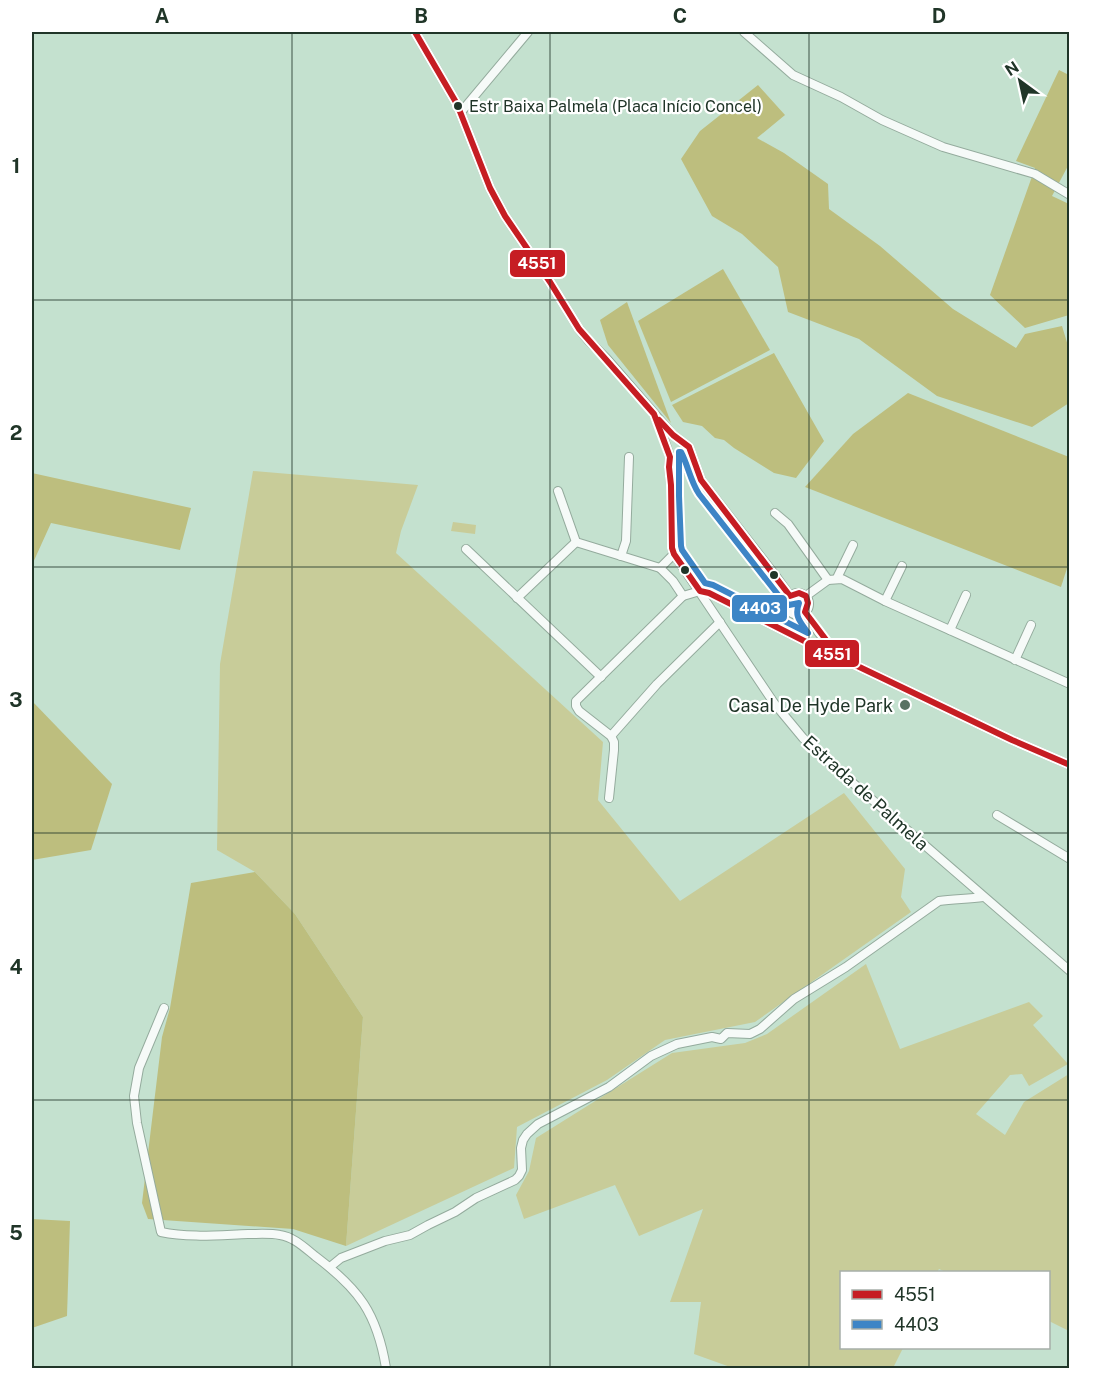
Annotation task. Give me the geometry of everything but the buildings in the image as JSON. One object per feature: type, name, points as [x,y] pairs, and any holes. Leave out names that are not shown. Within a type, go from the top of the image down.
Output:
[{"type":"street","name":"Estrada de Palmela","points":[[415,32],[461,112],[490,188],[505,216],[579,329],[673,435],[684,443]]},
{"type":"street","points":[[461,112],[528,32]]},
{"type":"street","points":[[744,32],[793,75],[842,97],[882,120],[943,147],[1035,174],[1070,195]]},
{"type":"street","name":"Estrada de Palmela","points":[[654,414],[669,456],[671,543],[674,554],[774,703],[803,738],[1070,971]]},
{"type":"street","points":[[701,480],[689,447],[681,442],[674,445],[669,456],[674,463],[682,465],[701,480],[790,596]]},
{"type":"street","points":[[682,465],[688,462],[692,453]]},
{"type":"street","points":[[621,556],[626,541],[629,457]]},
{"type":"street","name":"Estrada de Palmela","points":[[671,485],[682,465]]},
{"type":"street","points":[[558,491],[576,542]]},
{"type":"street","points":[[775,513],[788,524],[832,579],[846,580],[885,601],[1070,684]]},
{"type":"street","points":[[576,542],[660,568],[683,596]]},
{"type":"street","points":[[517,598],[576,542]]},
{"type":"street","points":[[806,596],[832,579],[853,545]]},
{"type":"street","points":[[466,549],[601,677]]},
{"type":"street","points":[[660,568],[674,554]]},
{"type":"street","points":[[885,601],[902,566]]},
{"type":"street","points":[[609,798],[614,742],[611,736],[579,711],[576,701],[683,596],[700,591],[771,623],[828,653],[838,655]]},
{"type":"street","points":[[800,593],[806,596],[808,606],[805,612],[798,615],[788,610],[786,604],[792,594],[800,593]]},
{"type":"street","points":[[950,630],[966,595]]},
{"type":"street","points":[[771,623],[788,610]]},
{"type":"street","points":[[805,612],[838,655],[850,663],[1070,765]]},
{"type":"street","points":[[611,736],[657,684],[720,622]]},
{"type":"street","points":[[1015,660],[1031,625]]},
{"type":"street","points":[[997,815],[1070,859]]},
{"type":"street","points":[[330,1267],[341,1258],[385,1241],[410,1235],[476,1198],[514,1180],[522,1170],[521,1148],[531,1128],[609,1087],[651,1056],[677,1044],[712,1037],[721,1039],[727,1033],[750,1034],[760,1029],[794,999],[846,967],[939,901],[983,897]]},
{"type":"street","points":[[164,1008],[139,1068],[134,1096],[136,1123],[160,1232],[187,1235],[278,1234],[294,1240],[330,1267],[356,1291],[378,1331],[386,1368]]},
{"type":"green space","points":[[1059,70],[1069,75],[1069,164],[1052,196],[1069,204],[1069,315],[1025,328],[990,295],[1035,168],[1016,161]]},
{"type":"green space","points":[[758,85],[785,115],[757,138],[784,153],[828,184],[829,209],[880,246],[953,309],[1016,348],[1025,334],[1062,326],[1069,349],[1069,403],[1032,427],[937,396],[859,339],[788,312],[778,267],[742,234],[712,216],[681,159],[700,131]]},
{"type":"green space","points":[[723,269],[770,350],[671,402],[638,321]]},
{"type":"green space","points":[[627,302],[671,423],[608,345],[600,320]]},
{"type":"green space","points":[[774,353],[824,441],[796,478],[774,473],[724,440],[715,438],[702,426],[683,422],[672,405]]},
{"type":"green space","points":[[908,393],[1069,457],[1069,562],[1061,587],[805,487],[853,434]]},
{"type":"green space","points":[[253,471],[418,485],[401,531],[396,553],[603,742],[598,800],[680,901],[844,793],[905,869],[901,897],[911,912],[755,1022],[665,1040],[607,1080],[517,1127],[514,1168],[346,1246],[363,1017],[295,914],[255,872],[217,850],[220,664]]},
{"type":"green space","points":[[32,473],[191,508],[180,550],[51,523],[32,565]]},
{"type":"green space","points":[[453,522],[476,525],[475,534],[451,531]]},
{"type":"green space","points":[[32,701],[112,784],[91,850],[32,860]]},
{"type":"green space","points":[[255,872],[295,914],[363,1017],[346,1246],[293,1229],[148,1219],[142,1203],[162,1037],[170,1008],[191,883]]},
{"type":"green space","points":[[866,964],[900,1049],[1029,1002],[1043,1016],[1033,1025],[1068,1064],[1029,1086],[1022,1074],[1010,1075],[976,1114],[1005,1135],[1024,1102],[1069,1074],[1069,1331],[1050,1322],[1050,1271],[944,1271],[939,1269],[938,1271],[840,1271],[840,1349],[902,1349],[893,1368],[733,1368],[694,1354],[701,1302],[670,1302],[703,1209],[639,1236],[615,1185],[524,1219],[516,1195],[529,1171],[536,1138],[672,1053],[745,1043],[767,1034]]},
{"type":"green space","points":[[32,1219],[70,1221],[67,1316],[32,1328]]},
{"type":"transit line","name":"4551","points":[[415,32],[457,104],[490,188],[505,216],[579,329],[654,414],[670,457],[672,548],[700,591],[709,593],[828,653],[838,655],[1012,740],[1070,765]]},
{"type":"transit line","name":"4551","points":[[659,420],[689,447],[701,480],[790,596],[799,593],[806,596],[808,603],[805,612],[836,653]]},
{"type":"transit line","name":"4403","points":[[679,452],[681,452],[699,494],[783,601],[789,605],[799,603],[800,622],[808,633],[705,583],[681,546],[679,452]]},
{"type":"place","name":"Estr Baixa Palmela (Placa Início Concel)","points":[[458,106]]},
{"type":"place","name":"Casal De Hyde Park","points":[[905,705]]}]
